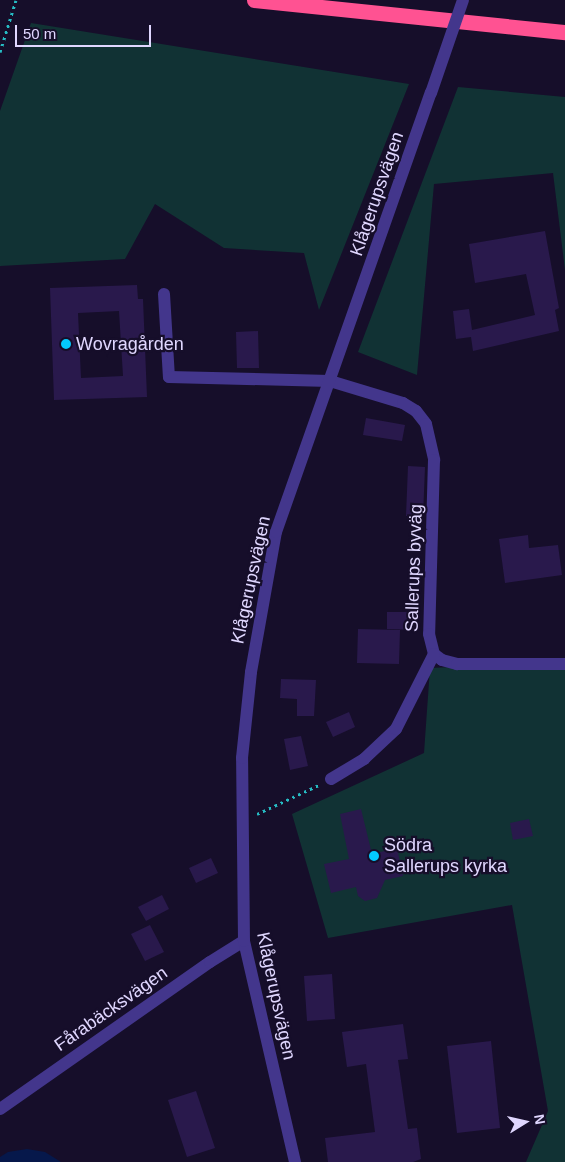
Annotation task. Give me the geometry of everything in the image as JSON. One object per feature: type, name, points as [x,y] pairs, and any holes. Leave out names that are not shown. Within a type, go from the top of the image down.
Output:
[{"type":"highway","points":[[254,0],[565,32]]},
{"type":"street","name":"Klågerupsvägen","points":[[295,1162],[244,941],[242,758],[251,672],[276,532],[463,0]]},
{"type":"street","name":"Sallerups byväg","points":[[164,294],[169,377],[330,381],[403,402],[416,411],[426,424],[434,460],[428,634],[434,654],[396,729],[364,759],[331,779]]},
{"type":"street","points":[[434,654],[442,660],[457,664],[565,664]]},
{"type":"street","name":"Fårabäcksvägen","points":[[0,1109],[210,962],[244,941]]},
{"type":"path","points":[[0,52],[16,0]]},
{"type":"path","points":[[242,817],[263,813],[331,779]]},
{"type":"green space","points":[[31,23],[409,84],[319,310],[304,253],[224,248],[155,204],[125,259],[0,266],[0,111]]},
{"type":"green space","points":[[458,87],[565,97],[565,270],[553,173],[434,184],[417,375],[358,352]]},
{"type":"green space","points":[[565,662],[565,1162],[526,1162],[548,1111],[512,905],[328,938],[292,814],[424,753],[430,668]]},
{"type":"water","points":[[27,1149],[45,1152],[61,1162],[0,1162],[0,1157],[8,1152]]},
{"type":"building","points":[[545,231],[559,308],[555,310],[559,331],[473,351],[471,337],[456,339],[453,311],[469,309],[472,330],[535,315],[526,274],[475,283],[469,244]]},
{"type":"building","name":"Wovragården","points":[[137,285],[138,299],[143,299],[147,397],[54,400],[50,288]],"holes":[[[119,311],[123,376],[81,378],[78,313]]]},
{"type":"building","points":[[258,331],[259,368],[237,368],[236,332]]},
{"type":"building","points":[[366,418],[405,425],[402,441],[363,435]]},
{"type":"building","points":[[408,466],[425,467],[423,517],[406,516]]},
{"type":"building","points":[[528,535],[529,548],[558,545],[562,575],[505,583],[499,539]]},
{"type":"building","points":[[387,612],[418,612],[417,630],[387,629]]},
{"type":"building","points":[[358,629],[400,630],[399,664],[357,663]]},
{"type":"building","points":[[281,679],[316,680],[314,716],[297,716],[297,699],[280,698]]},
{"type":"building","points":[[349,712],[355,727],[333,737],[326,722]]},
{"type":"building","points":[[301,736],[308,766],[290,770],[284,739]]},
{"type":"building","name":"Södra Sallerups kyrka","points":[[361,809],[372,854],[397,848],[403,876],[385,880],[377,898],[365,901],[358,896],[356,887],[331,893],[324,864],[349,859],[340,814]]},
{"type":"building","points":[[529,819],[533,836],[513,840],[510,823]]},
{"type":"building","points":[[211,858],[218,873],[196,883],[189,868]]},
{"type":"building","points":[[162,895],[169,909],[146,921],[138,907]]},
{"type":"building","points":[[150,925],[164,952],[145,961],[131,934]]},
{"type":"building","points":[[332,974],[335,1019],[307,1021],[304,976]]},
{"type":"building","points":[[403,1024],[408,1059],[398,1060],[408,1129],[417,1128],[421,1159],[413,1162],[328,1162],[325,1138],[375,1132],[366,1064],[347,1067],[342,1032]]},
{"type":"building","points":[[491,1041],[500,1128],[457,1133],[447,1046]]},
{"type":"building","points":[[196,1091],[215,1148],[187,1157],[168,1100]]},
{"type":"place","name":"Wovragården","points":[[66,344]]},
{"type":"place","name":"Södra Sallerups kyrka","points":[[374,856]]}]
